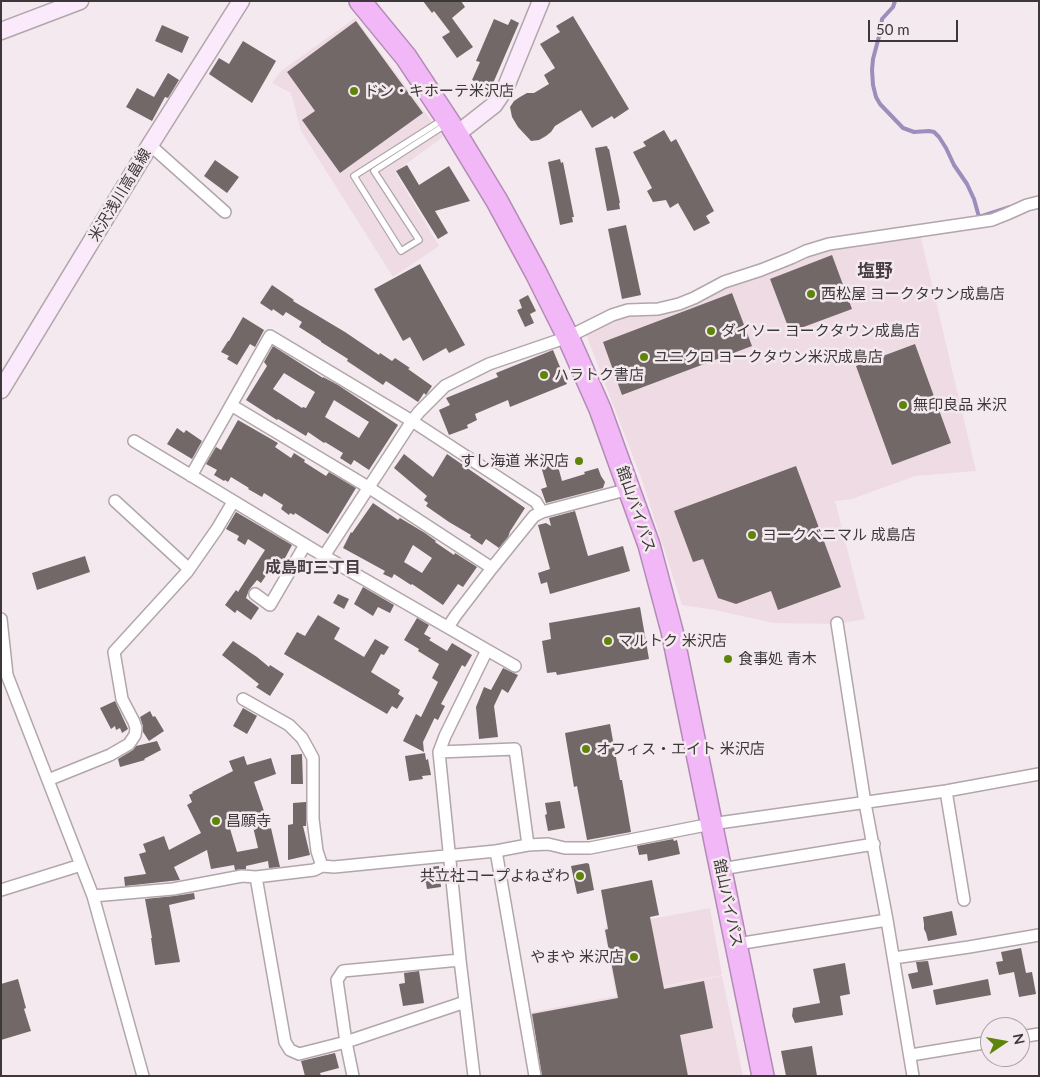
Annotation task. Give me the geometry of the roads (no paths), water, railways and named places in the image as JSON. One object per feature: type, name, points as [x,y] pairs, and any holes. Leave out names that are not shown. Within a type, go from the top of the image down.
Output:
[{"type":"highway","name":"舘山バイパス","points":[[360,1],[406,57],[451,125],[497,201],[568,337],[600,409],[649,545],[672,631],[763,1076]]},
{"type":"main road","points":[[1,31],[80,1]]},
{"type":"main road","name":"米沢浅川高畠線","points":[[1,390],[150,145],[242,1]]},
{"type":"main road","points":[[451,125],[494,106],[505,89],[541,1]]},
{"type":"street","points":[[150,145],[225,212]]},
{"type":"street","points":[[324,556],[412,421],[444,386],[489,364],[568,337],[612,314],[628,310],[658,309],[679,304],[724,282],[761,270],[806,251],[829,244],[992,220],[1039,202]]},
{"type":"street","points":[[191,476],[270,336],[412,421],[536,502],[542,512]]},
{"type":"street","points":[[231,405],[368,488],[492,568]]},
{"type":"street","points":[[134,442],[324,556],[515,666]]},
{"type":"street","points":[[448,627],[534,516],[542,512],[629,489]]},
{"type":"street","points":[[115,501],[190,569]]},
{"type":"street","points":[[48,780],[110,755],[129,744],[135,735],[136,728],[134,722],[122,699],[114,652],[190,569],[218,529],[233,502]]},
{"type":"street","points":[[255,594],[270,605],[306,545]]},
{"type":"street","points":[[1,619],[7,675],[93,896],[143,1076]]},
{"type":"street","points":[[837,623],[866,803],[911,1055],[913,1076]]},
{"type":"street","points":[[474,1076],[439,752],[487,650]]},
{"type":"street","points":[[243,699],[289,725],[302,738],[313,758],[313,819],[317,851],[322,866]]},
{"type":"street","points":[[439,752],[515,749],[528,844]]},
{"type":"street","points":[[93,896],[173,889],[242,876],[314,870],[322,866],[334,867],[496,851],[528,844],[548,844],[565,848],[590,848],[711,824],[946,791],[1039,774]]},
{"type":"street","points":[[946,791],[964,900]]},
{"type":"street","points":[[720,869],[874,844]]},
{"type":"street","points":[[496,851],[535,1076]]},
{"type":"street","points":[[1,890],[81,865]]},
{"type":"street","points":[[256,876],[285,1042],[290,1050],[299,1054],[346,1042],[465,1002]]},
{"type":"street","points":[[736,944],[887,920]]},
{"type":"street","points":[[894,958],[1039,935]]},
{"type":"street","points":[[353,1076],[337,980],[343,972],[460,960]]},
{"type":"street","points":[[911,1055],[980,1044]]},
{"type":"lane","points":[[451,125],[374,171],[419,240],[401,251],[354,176],[451,125]]},
{"type":"waterway","points":[[895,1],[893,7],[882,19],[873,59],[873,85],[876,97],[880,104],[903,128],[914,132],[934,132],[939,137],[967,184],[979,217],[1010,207]]},
{"type":"place","name":"ドン・キホーテ米沢店","points":[[354,91]]},
{"type":"place","name":"西松屋 ヨークタウン成島店","points":[[811,294]]},
{"type":"place","name":"ダイソー ヨークタウン成島店","points":[[711,331]]},
{"type":"place","name":"ユニクロ ヨークタウン米沢成島店","points":[[644,357]]},
{"type":"place","name":"ハラトク書店","points":[[544,375]]},
{"type":"place","name":"無印良品 米沢","points":[[903,405]]},
{"type":"place","name":"すし海道 米沢店","points":[[579,461]]},
{"type":"place","name":"ヨークベニマル 成島店","points":[[752,535]]},
{"type":"place","name":"マルトク 米沢店","points":[[608,641]]},
{"type":"place","name":"食事処 青木","points":[[728,659]]},
{"type":"place","name":"オフィス・エイト 米沢店","points":[[586,749]]},
{"type":"place","name":"昌願寺","points":[[216,821]]},
{"type":"place","name":"共立社コープよねざわ","points":[[580,876]]},
{"type":"place","name":"やまや 米沢店","points":[[634,957]]},
{"type":"district","name":"塩野","points":[[875,271]]},
{"type":"district","name":"成島町三丁目","points":[[313,568]]}]
